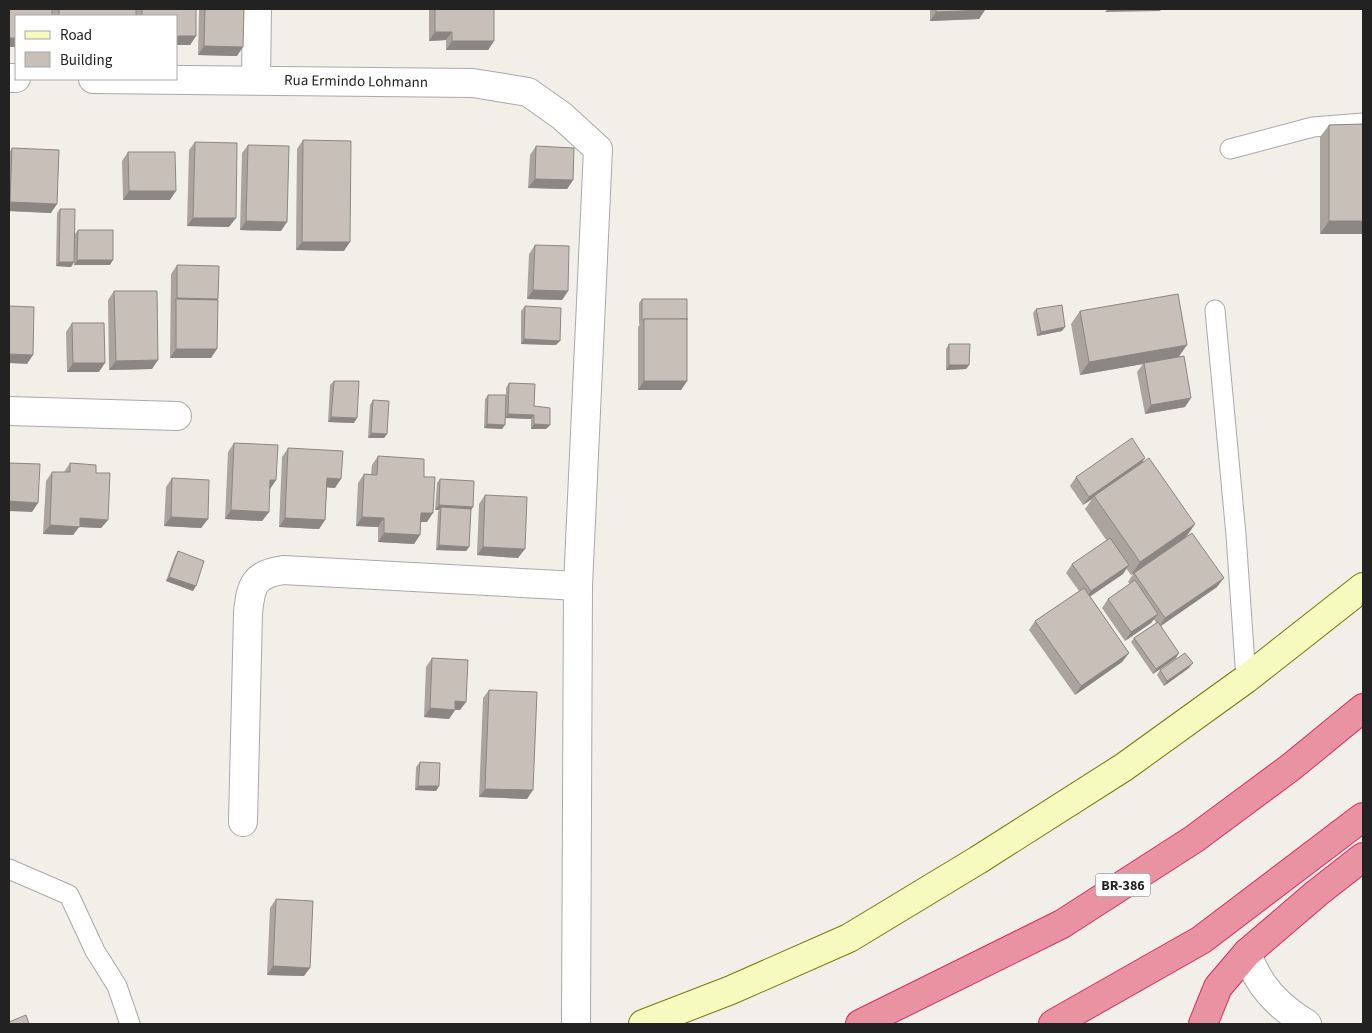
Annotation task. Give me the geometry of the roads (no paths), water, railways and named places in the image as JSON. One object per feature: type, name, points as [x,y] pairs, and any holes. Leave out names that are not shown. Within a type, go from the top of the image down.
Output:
[{"type":"highway","name":"BR-386","points":[[860,1024],[1062,924],[1194,839],[1290,767],[1363,708]]},
{"type":"highway","points":[[1053,1024],[1201,940],[1363,817]]},
{"type":"highway","points":[[1203,1024],[1218,987],[1247,953],[1317,893],[1363,857]]},
{"type":"street","points":[[256,80],[257,9]]},
{"type":"street","name":"Rua Ermindo Lohmann","points":[[178,80],[473,83],[528,92],[562,116],[598,149],[578,586]]},
{"type":"street","points":[[9,410],[177,416]]},
{"type":"street","points":[[243,822],[248,613],[250,595],[256,581],[268,573],[283,570],[578,586],[576,1024]]},
{"type":"street","points":[[643,1024],[731,990],[848,938],[978,860],[1124,767],[1246,679],[1363,587]]},
{"type":"street","points":[[1247,953],[1251,967],[1273,999],[1307,1024]]},
{"type":"lane","points":[[1230,149],[1313,127],[1363,123]]},
{"type":"lane","points":[[1215,310],[1236,535],[1246,679]]},
{"type":"lane","points":[[9,869],[69,895],[95,951],[117,986],[130,1024]]}]
